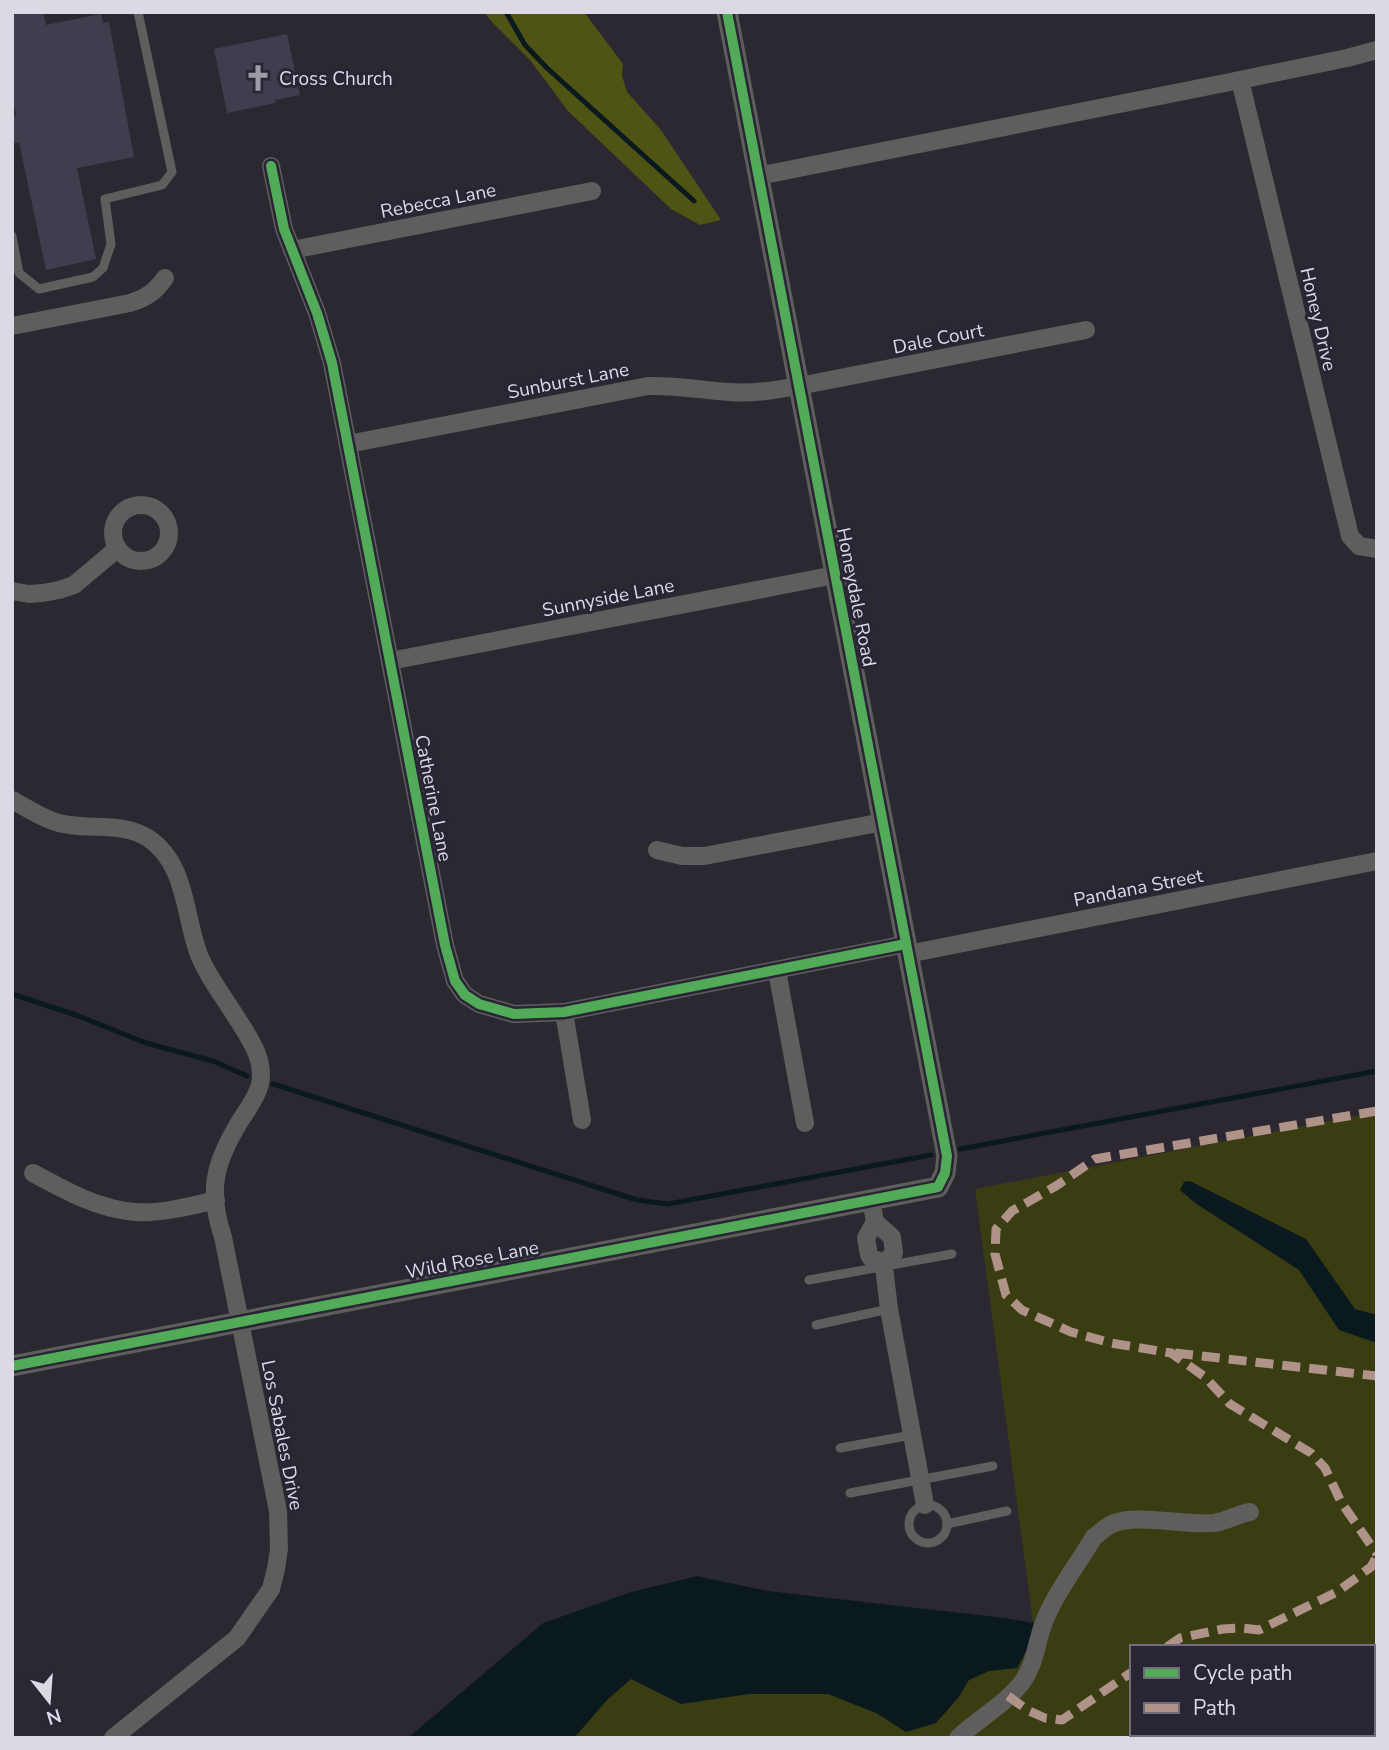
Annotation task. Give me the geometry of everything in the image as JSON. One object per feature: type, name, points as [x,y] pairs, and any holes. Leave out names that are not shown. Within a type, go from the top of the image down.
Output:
[{"type":"street","name":"Honeydale Road","points":[[727,12],[947,1156],[945,1173],[938,1187]]},
{"type":"street","points":[[758,176],[1377,50]]},
{"type":"street","name":"Honey Drive","points":[[1240,80],[1350,536],[1359,546],[1377,549]]},
{"type":"street","name":"Catherine Lane","points":[[271,166],[284,229],[332,363],[444,945],[455,981],[465,995],[479,1004],[514,1014],[564,1012],[907,949]]},
{"type":"street","name":"Rebecca Lane","points":[[292,250],[592,191]]},
{"type":"street","points":[[12,326],[130,303],[157,290],[165,278]]},
{"type":"street","name":"Dale Court","points":[[799,386],[1086,330]]},
{"type":"street","name":"Sunburst Lane","points":[[348,444],[648,386],[761,392],[799,386]]},
{"type":"street","points":[[12,591],[29,594],[60,590],[74,584],[118,548]]},
{"type":"street","name":"Sunnyside Lane","points":[[390,661],[835,575]]},
{"type":"street","name":"Los Sabales Drive","points":[[12,800],[57,822],[71,826],[133,830],[158,845],[167,856],[182,887],[197,951],[245,1030],[258,1055],[261,1070],[260,1085],[254,1099],[221,1156],[216,1170],[216,1215],[223,1237],[278,1511],[279,1549],[276,1569],[271,1589],[237,1638],[113,1738]]},
{"type":"street","points":[[657,850],[682,856],[704,856],[883,822]]},
{"type":"street","name":"Pandana Street","points":[[907,949],[1377,861]]},
{"type":"street","points":[[777,971],[804,1123]]},
{"type":"street","points":[[564,1012],[582,1120]]},
{"type":"street","points":[[33,1172],[83,1199],[135,1212],[178,1209],[216,1200]]},
{"type":"street","name":"Wild Rose Lane","points":[[12,1366],[938,1187]]},
{"type":"street","points":[[871,1200],[875,1222],[866,1238],[869,1255],[884,1265],[888,1309],[925,1505]]},
{"type":"street","points":[[958,1738],[1008,1696],[1025,1677],[1051,1607],[1094,1537],[1104,1528],[1123,1521],[1137,1520],[1214,1523],[1250,1512]]},
{"type":"lane","points":[[12,236],[19,273],[39,289],[93,277],[103,268],[111,244],[105,199],[162,185],[172,172],[138,12]]},
{"type":"lane","points":[[809,1280],[952,1254]]},
{"type":"lane","points":[[816,1325],[888,1309]]},
{"type":"lane","points":[[840,1448],[912,1435]]},
{"type":"lane","points":[[850,1493],[993,1466]]},
{"type":"lane","points":[[925,1505],[931,1505],[942,1512],[947,1524],[946,1531],[938,1541],[926,1543],[915,1539],[909,1528],[910,1516],[925,1505]]},
{"type":"lane","points":[[947,1524],[1007,1511]]},
{"type":"green space","points":[[484,12],[584,12],[623,64],[622,76],[627,92],[661,130],[721,220],[700,225],[671,209],[568,111],[530,60]]},
{"type":"green space","points":[[1377,1112],[1377,1738],[408,1738],[543,1623],[631,1592],[697,1576],[768,1591],[1033,1623],[975,1189]]},
{"type":"shaded area","points":[[1190,1181],[1306,1239],[1355,1309],[1377,1315],[1377,1343],[1339,1330],[1299,1270],[1195,1203],[1180,1190],[1184,1182]]},
{"type":"shaded area","points":[[697,1576],[768,1591],[1034,1623],[1028,1648],[1017,1668],[989,1671],[969,1680],[958,1698],[936,1723],[906,1732],[876,1713],[828,1694],[749,1694],[681,1704],[631,1679],[607,1700],[574,1738],[408,1738],[543,1623],[631,1592]]},
{"type":"shaded area","points":[[1330,1736],[1332,1738],[1136,1738]]},
{"type":"building","points":[[12,12],[43,12],[46,25],[101,14],[103,23],[109,22],[134,157],[77,168],[96,259],[46,270],[19,142],[12,144],[12,116],[16,115],[12,96]]},
{"type":"building","name":"Cross Church","points":[[287,34],[300,95],[227,113],[214,49]]},
{"type":"waterway","points":[[506,12],[525,45],[547,68],[694,201]]},
{"type":"waterway","points":[[12,994],[76,1015],[146,1043],[213,1061],[247,1076]]},
{"type":"waterway","points":[[960,1149],[1377,1071]]},
{"type":"waterway","points":[[273,1084],[637,1200],[668,1204],[931,1155]]},
{"type":"marked path","points":[[1377,1111],[1095,1159],[1056,1186],[1012,1211],[996,1229],[995,1254],[1006,1295],[1022,1310],[1071,1332],[1111,1343],[1171,1353],[1205,1377],[1230,1404],[1311,1453],[1325,1468],[1341,1502],[1377,1554]]},
{"type":"marked path","points":[[1175,1353],[1377,1376]]},
{"type":"marked path","points":[[1170,1645],[1180,1638],[1223,1629],[1259,1630],[1337,1592],[1371,1567],[1377,1556]]},
{"type":"marked path","points":[[1008,1696],[1029,1711],[1045,1718],[1062,1720],[1130,1673]]},
{"type":"cycle path","points":[[12,1366],[938,1187],[945,1173],[947,1156],[727,12]]},
{"type":"cycle path","points":[[271,166],[284,229],[317,313],[332,363],[445,945],[455,981],[465,995],[479,1004],[514,1014],[564,1012],[906,944]]},
{"type":"place","name":"Cross Church","points":[[258,78]]}]
